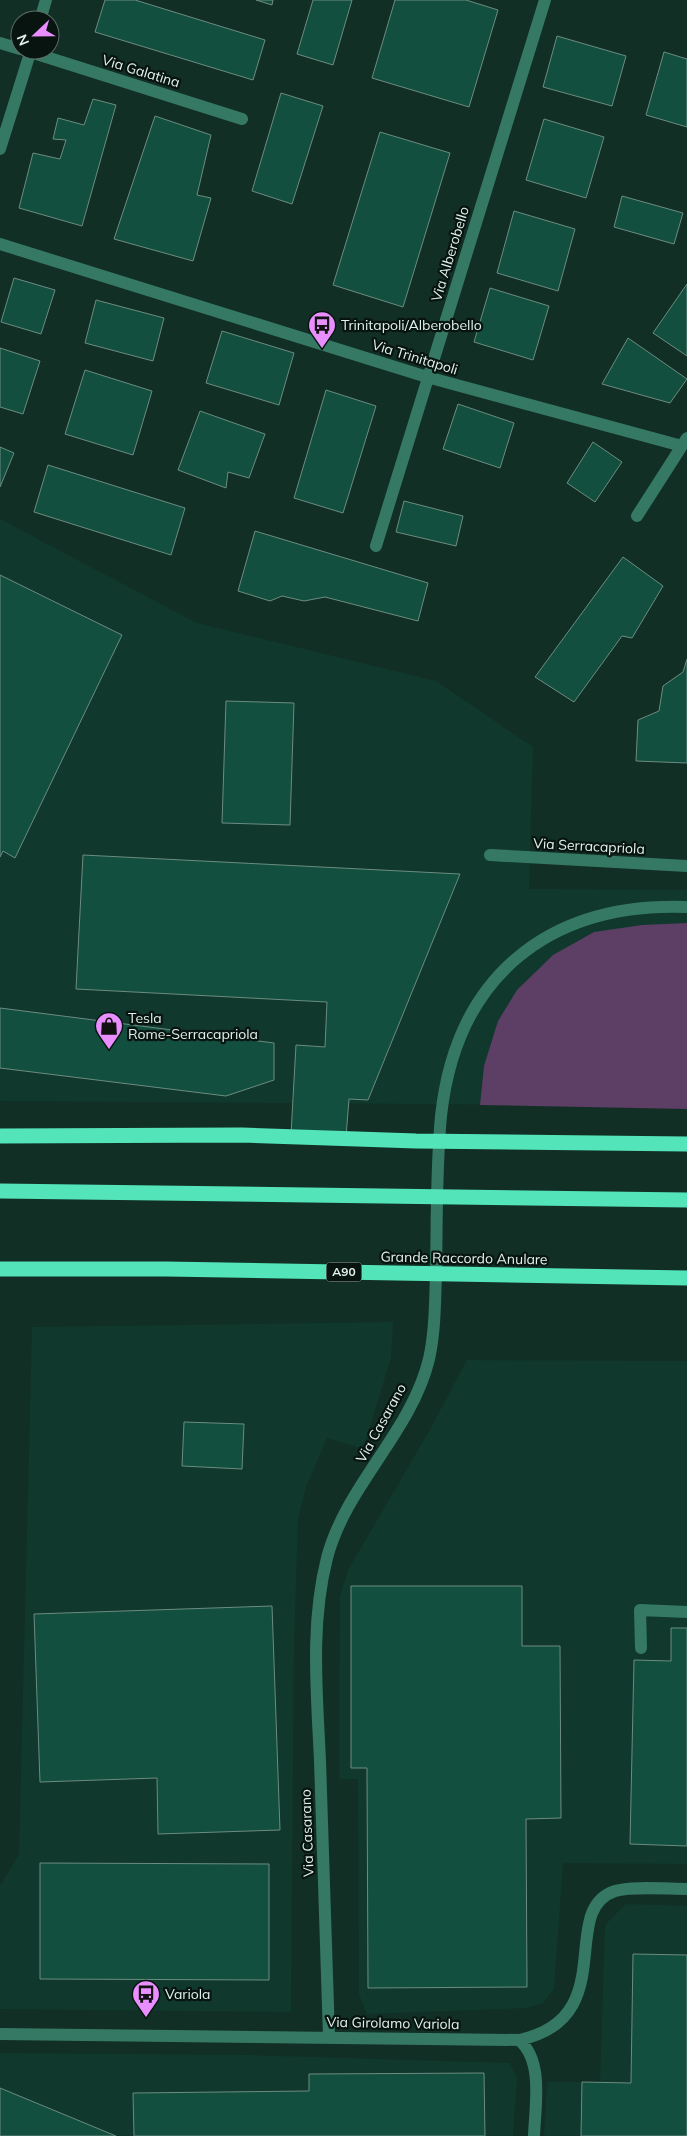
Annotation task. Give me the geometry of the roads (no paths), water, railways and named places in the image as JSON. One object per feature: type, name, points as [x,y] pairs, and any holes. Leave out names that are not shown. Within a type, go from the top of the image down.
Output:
[{"type":"highway","points":[[0,1136],[242,1135],[416,1141],[687,1144]]},
{"type":"highway","points":[[0,1191],[687,1200]]},
{"type":"highway","name":"Grande Raccordo Anulare","points":[[0,1269],[176,1269],[687,1278]]},
{"type":"street","name":"Via Alberobello","points":[[376,546],[545,0]]},
{"type":"street","points":[[0,150],[23,60]]},
{"type":"street","name":"Via Galatina","points":[[58,60],[242,118]]},
{"type":"street","name":"Via Trinitapoli","points":[[0,244],[427,377],[684,442]]},
{"type":"street","points":[[637,516],[684,442]]},
{"type":"street","name":"Via Serracapriola","points":[[490,855],[687,866]]},
{"type":"street","name":"Via Casarano","points":[[329,2037],[316,1662],[321,1589],[328,1555],[338,1526],[412,1404],[428,1362],[435,1316],[441,1117],[448,1076],[465,1027],[480,1000],[517,956],[554,933],[601,916],[644,908],[687,907]]},
{"type":"street","points":[[641,1648],[640,1610],[687,1612]]},
{"type":"street","name":"Via Girolamo Variola","points":[[0,2034],[518,2040],[548,2031],[564,2017],[572,2006],[579,1992],[582,1978],[589,1921],[594,1906],[603,1896],[622,1890],[687,1889]]},
{"type":"street","points":[[518,2040],[530,2054],[535,2076],[534,2136]]},
{"type":"place","name":"Trinitapoli/Alberobello","points":[[322,349]]},
{"type":"place","name":"Tesla Rome-Serracapriola","points":[[109,1050]]},
{"type":"place","name":"Variola","points":[[146,2018]]}]
